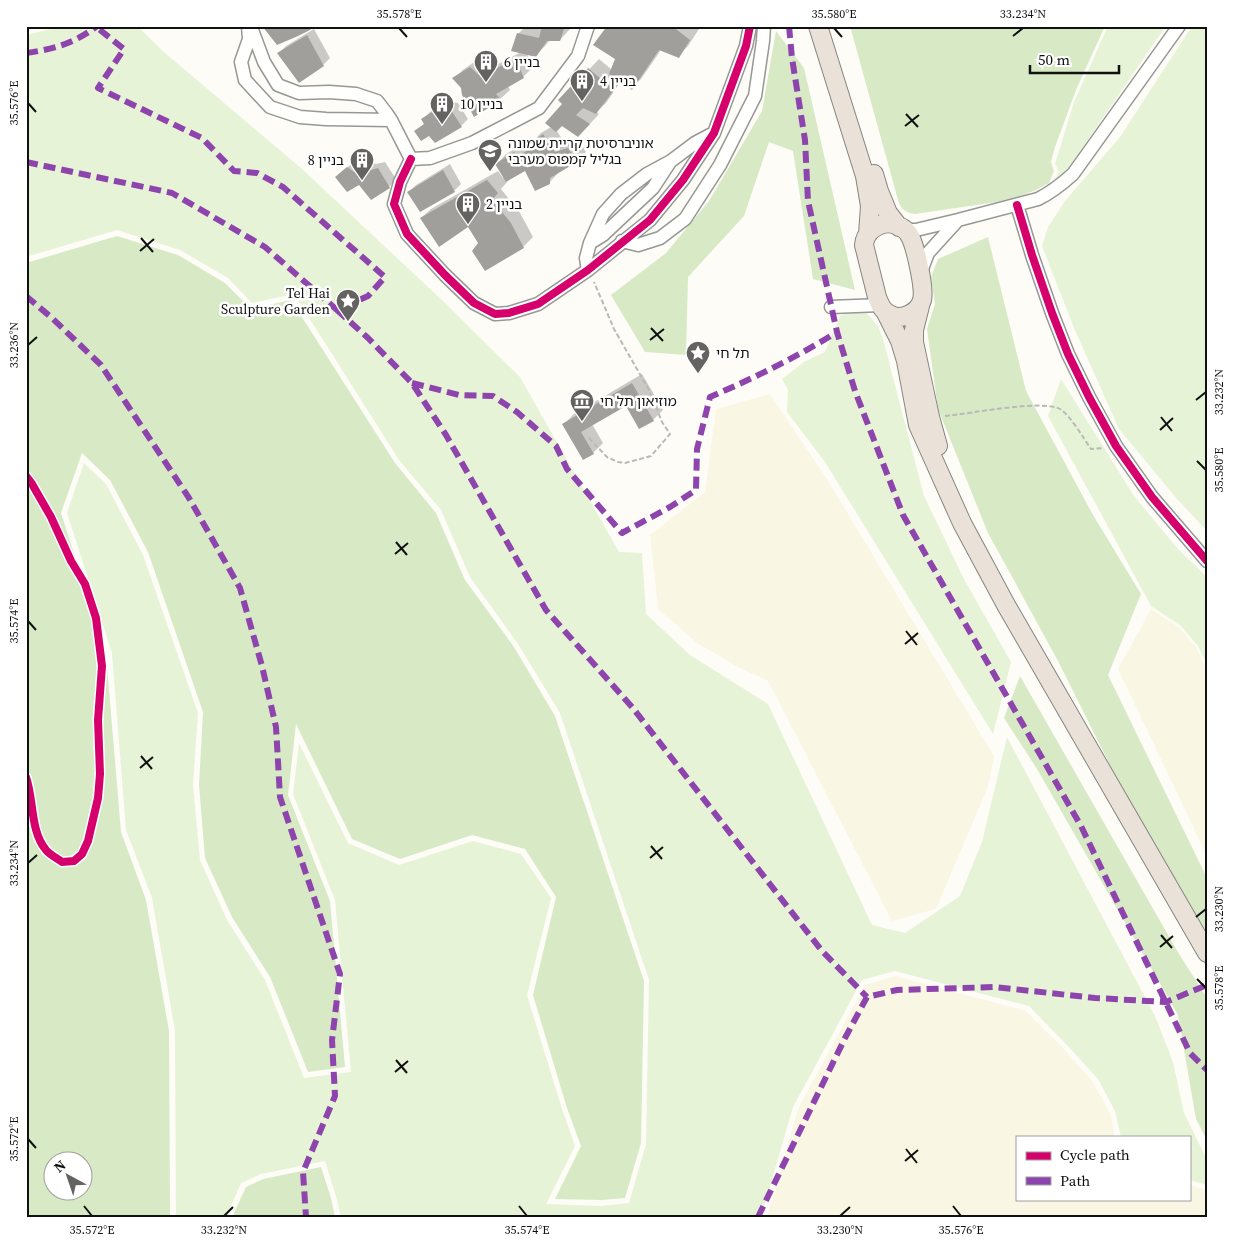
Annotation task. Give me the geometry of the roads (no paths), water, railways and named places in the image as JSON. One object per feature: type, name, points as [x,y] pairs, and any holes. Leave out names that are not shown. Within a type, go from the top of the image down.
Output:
[{"type":"highway","points":[[818,26],[865,176],[870,206],[868,234]]},
{"type":"highway","points":[[830,26],[879,191],[888,213],[911,238],[913,245],[923,293],[914,330],[914,342],[930,417],[962,523]]},
{"type":"highway","points":[[902,229],[893,224],[882,224],[873,229],[865,240],[866,252],[883,308],[900,341],[906,361],[918,424],[962,523],[1006,605],[1207,954]]},
{"type":"highway","points":[[883,308],[891,315],[897,317],[916,311],[920,306]]},
{"type":"street","points":[[250,26],[249,39],[240,62],[245,80],[270,107],[300,117],[391,120]]},
{"type":"street","points":[[250,26],[264,62],[278,85],[299,94],[329,92],[356,94],[377,101],[391,120],[411,159]]},
{"type":"street","points":[[411,159],[430,158],[472,142],[539,108],[578,56],[588,26]]},
{"type":"street","points":[[411,159],[400,182],[394,204],[407,234],[445,276],[474,304],[495,314],[509,313],[538,304],[588,270],[650,220],[683,180],[714,133],[746,46],[750,26]]},
{"type":"street","points":[[622,241],[638,245],[660,238],[685,218],[720,166],[755,96],[764,26]]},
{"type":"street","points":[[902,229],[916,230],[1017,205],[1038,199],[1062,185],[1073,174],[1179,26]]},
{"type":"street","points":[[588,270],[586,258],[590,243],[603,214],[621,194],[647,174],[714,133]]},
{"type":"street","points":[[590,243],[609,230],[653,188],[671,161]]},
{"type":"street","points":[[1017,205],[1052,313],[1068,354],[1089,397],[1116,446],[1152,497],[1206,558]]},
{"type":"street","points":[[920,275],[928,252],[958,220]]},
{"type":"street","points":[[831,307],[883,308]]},
{"type":"place","name":"בניין 6","points":[[486,83]]},
{"type":"place","name":"בניין 4","points":[[582,102]]},
{"type":"place","name":"בניין 10","points":[[442,125]]},
{"type":"place","name":"אוניברסיטת קריית שמונה בגליל קמפוס מערבי","points":[[490,172]]},
{"type":"place","name":"בניין 8","points":[[362,181]]},
{"type":"place","name":"בניין 2","points":[[468,225]]},
{"type":"place","name":"Tel Hai Sculpture Garden","points":[[348,322]]},
{"type":"place","name":"תל חי","points":[[698,374]]},
{"type":"place","name":"מוזיאון תל חי","points":[[582,422]]}]
